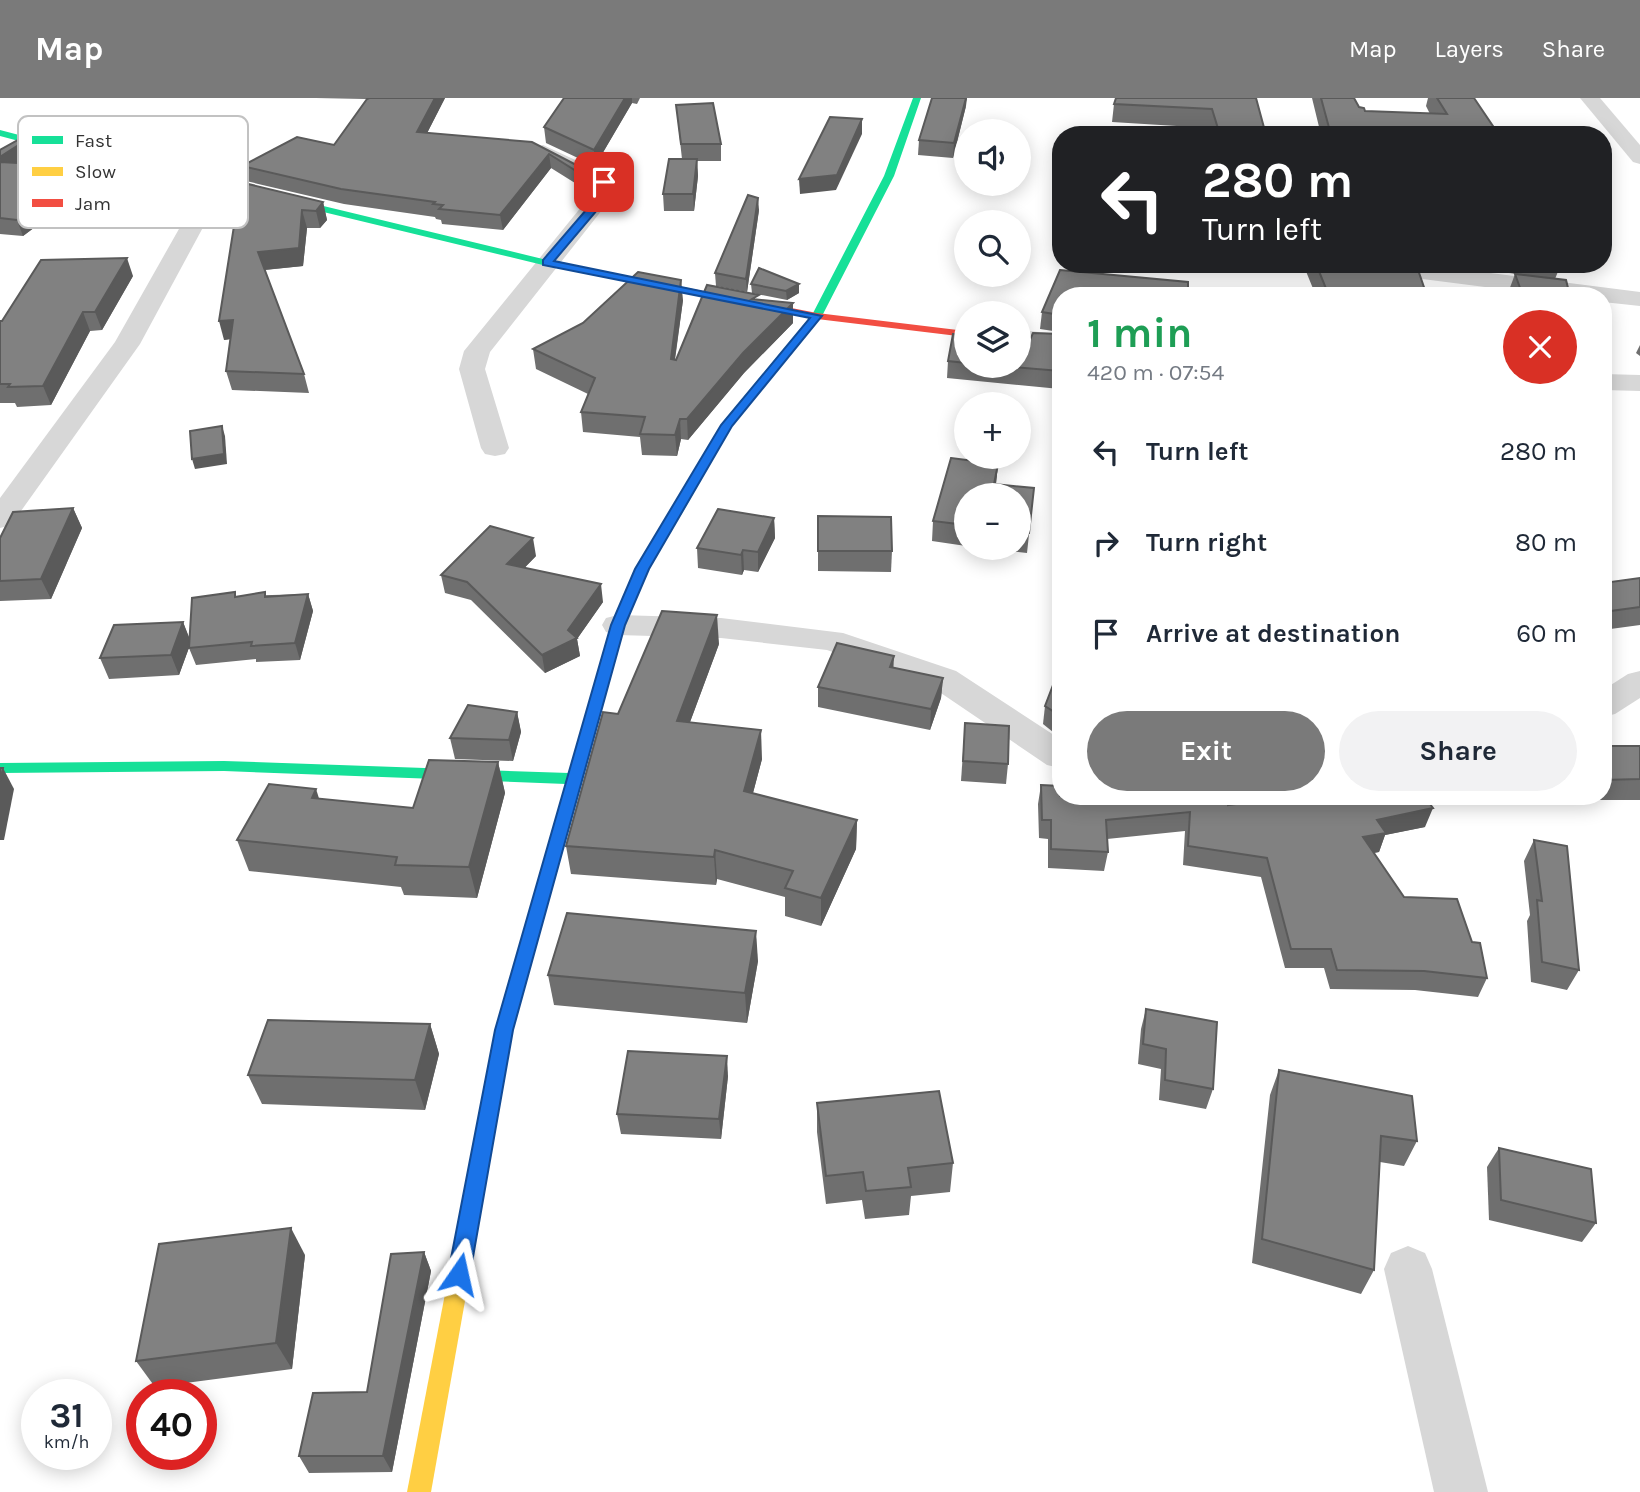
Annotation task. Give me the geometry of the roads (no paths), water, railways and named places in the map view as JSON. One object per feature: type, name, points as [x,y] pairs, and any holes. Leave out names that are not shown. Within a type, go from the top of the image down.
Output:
[{"type":"street","points":[[419,1492],[504,1030],[618,625],[642,569],[727,425],[817,316],[890,176],[917,98]]},
{"type":"street","points":[[1590,98],[1640,158]]},
{"type":"street","points":[[0,133],[18,138]]},
{"type":"street","points":[[9,154],[18,148]]},
{"type":"street","points":[[495,448],[472,369],[477,351],[606,191],[604,182],[543,151]]},
{"type":"street","points":[[248,191],[547,262],[817,316],[954,333]]},
{"type":"street","points":[[0,519],[127,344],[191,228]]},
{"type":"street","points":[[1432,273],[1544,287]]},
{"type":"street","points":[[1612,296],[1640,299]]},
{"type":"street","points":[[1031,339],[1052,341]]},
{"type":"street","points":[[1612,382],[1640,383]]},
{"type":"street","points":[[618,625],[720,628],[831,640],[944,679],[1052,751]]},
{"type":"street","points":[[1612,700],[1640,682]]},
{"type":"street","points":[[0,768],[224,766],[573,779]]},
{"type":"street","points":[[1408,1269],[1461,1492]]}]
